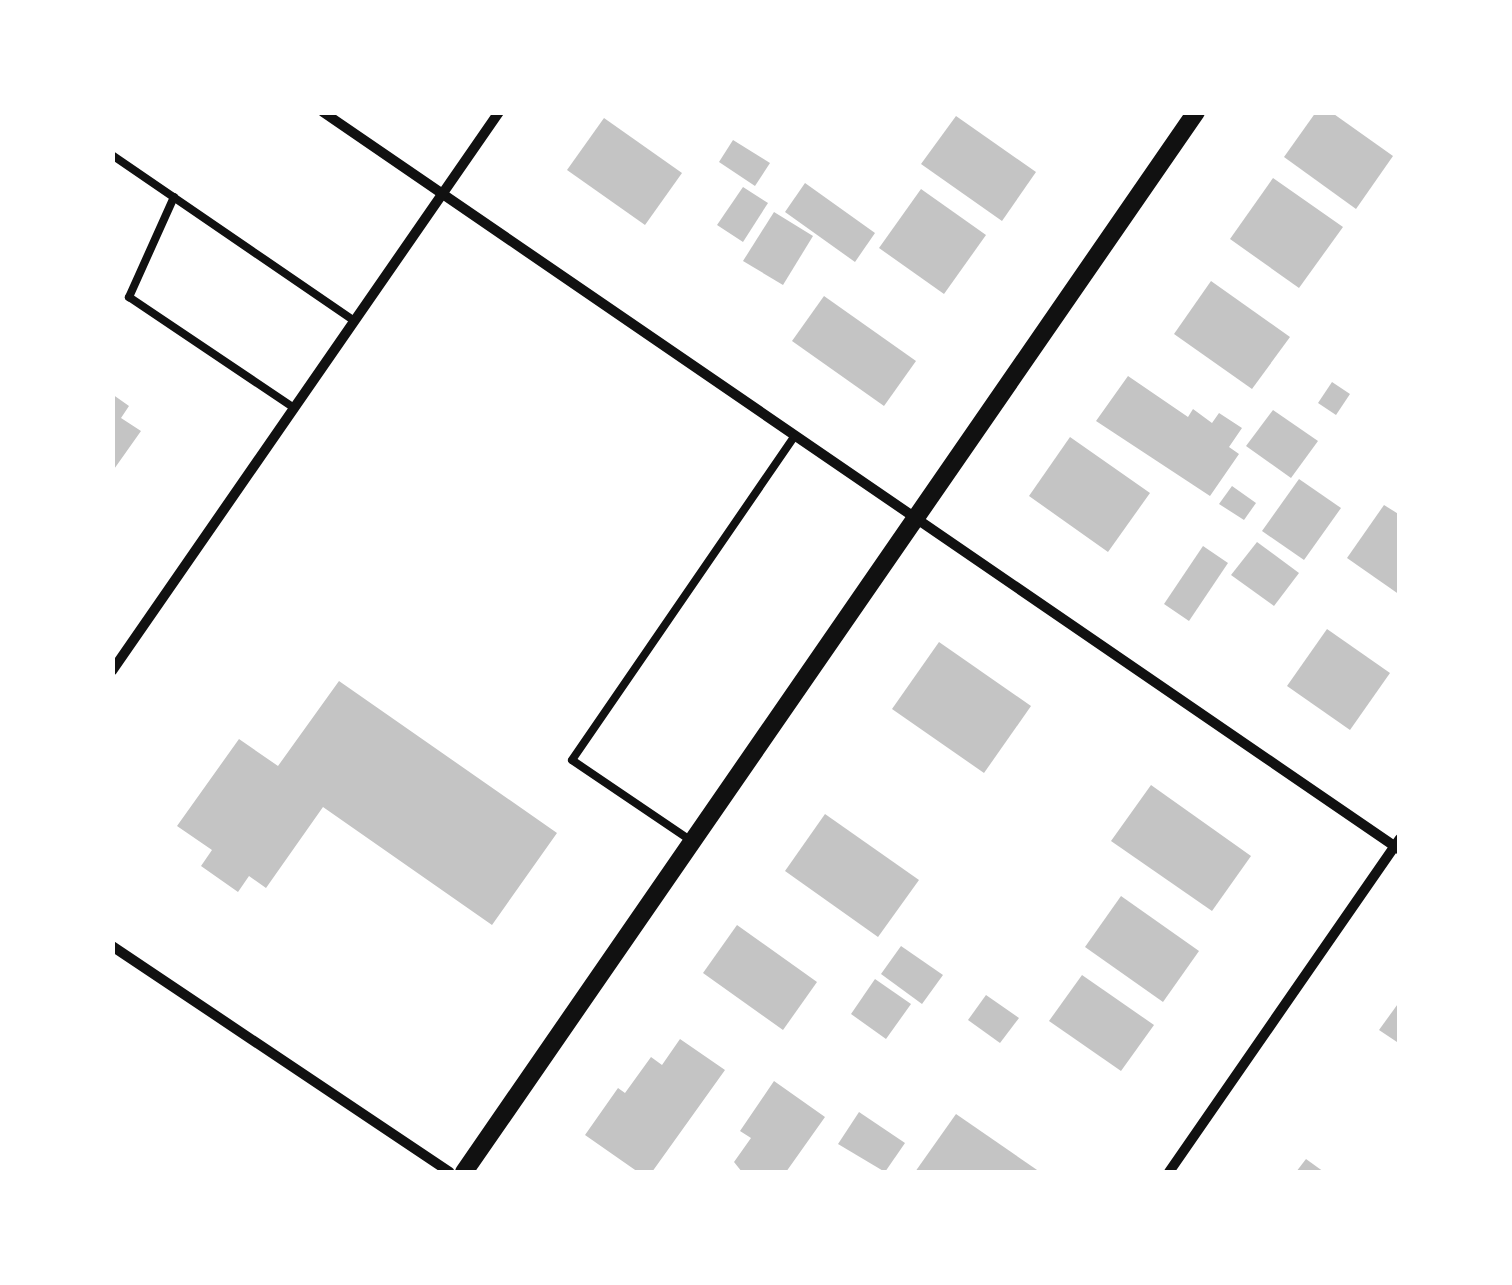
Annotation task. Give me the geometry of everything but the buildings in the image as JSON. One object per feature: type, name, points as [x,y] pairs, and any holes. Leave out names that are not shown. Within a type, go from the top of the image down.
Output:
[{"type":"street","points":[[323,112],[1398,845],[1169,1172]]},
{"type":"street","points":[[112,671],[499,112]]},
{"type":"street","points":[[464,1172],[1196,112]]},
{"type":"street","points":[[112,946],[448,1172]]},
{"type":"lane","points":[[112,154],[354,321]]},
{"type":"lane","points":[[174,196],[129,297],[294,408]]},
{"type":"lane","points":[[693,842],[572,760],[795,436]]}]
